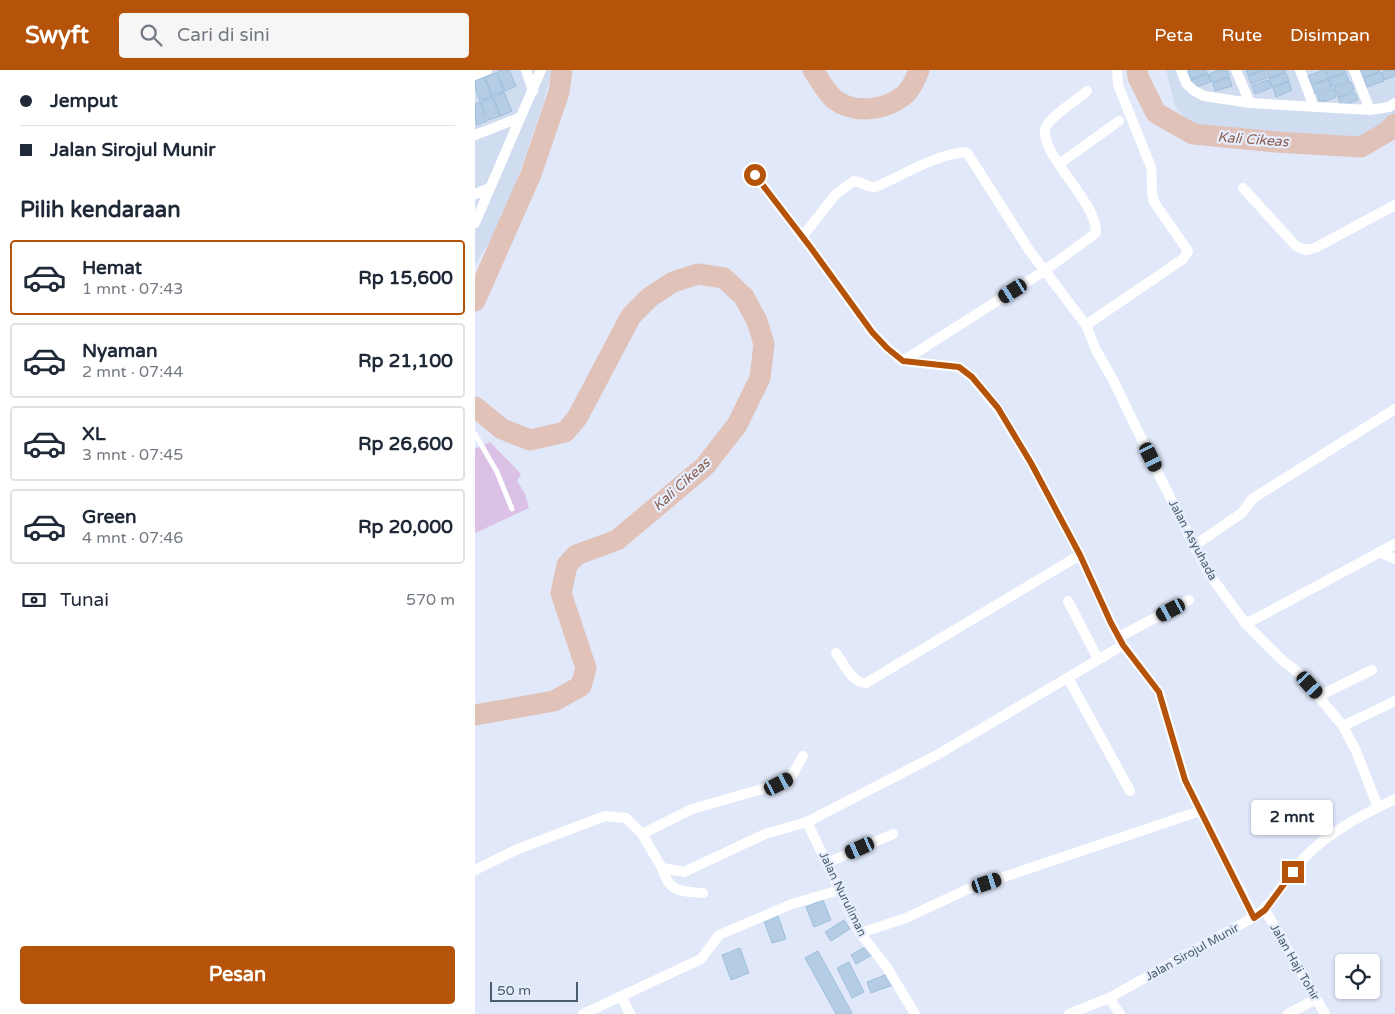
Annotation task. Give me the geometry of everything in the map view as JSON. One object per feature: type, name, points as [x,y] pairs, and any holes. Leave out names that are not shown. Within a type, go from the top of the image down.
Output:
[{"type":"street","points":[[475,75],[487,70]]},
{"type":"street","points":[[526,70],[533,91]]},
{"type":"street","points":[[475,222],[541,70]]},
{"type":"street","points":[[1086,324],[1183,259],[1188,251],[1154,202],[1151,194],[1151,167],[1118,85],[1117,70]]},
{"type":"street","points":[[1181,70],[1186,83],[1193,90],[1204,96],[1250,103],[1314,108],[1370,110],[1389,107],[1395,103]]},
{"type":"street","points":[[1236,70],[1250,103]]},
{"type":"street","points":[[1300,70],[1314,108]]},
{"type":"street","points":[[1354,70],[1370,110]]},
{"type":"street","points":[[903,361],[1044,271],[1096,233],[1095,221],[1051,151],[1045,137],[1046,126],[1087,91]]},
{"type":"street","points":[[475,135],[519,118]]},
{"type":"street","points":[[1059,164],[1119,121]]},
{"type":"street","name":"Jalan Asyuhada","points":[[802,236],[836,194],[854,181],[871,188],[876,187],[941,157],[957,152],[965,152],[1044,271],[1086,324],[1096,350],[1113,380],[1209,574],[1246,624],[1280,658],[1300,674],[1343,726],[1357,751],[1377,808]]},
{"type":"street","points":[[755,175],[872,332],[903,361],[959,367],[972,377],[998,408],[1031,463],[1080,555],[1121,641],[1159,692],[1185,780],[1254,918]]},
{"type":"street","points":[[475,194],[490,188]]},
{"type":"street","points":[[1243,188],[1296,246],[1306,250],[1315,248],[1395,205]]},
{"type":"street","points":[[1195,545],[1242,513],[1252,499],[1395,409]]},
{"type":"street","points":[[1246,624],[1395,544]]},
{"type":"street","points":[[1379,552],[1395,559]]},
{"type":"street","points":[[837,653],[855,680],[866,684],[1080,555]]},
{"type":"street","points":[[662,868],[684,872],[765,834],[807,822],[937,755],[1068,678],[1098,659],[1121,641],[1189,600]]},
{"type":"street","points":[[1068,601],[1098,659]]},
{"type":"street","points":[[1319,696],[1372,670]]},
{"type":"street","points":[[1068,678],[1130,791]]},
{"type":"street","points":[[1343,726],[1395,701]]},
{"type":"street","points":[[642,834],[692,809],[779,784],[790,779],[803,756]]},
{"type":"street","name":"Jalan Sirojul Munir","points":[[1069,1014],[1109,998],[1254,918],[1265,910],[1303,859],[1332,834],[1395,799]]},
{"type":"street","points":[[860,934],[906,918],[968,889],[1200,811]]},
{"type":"street","points":[[475,870],[518,849],[605,816],[626,818],[642,834],[662,868],[665,879],[672,888],[683,892],[703,894]]},
{"type":"street","name":"Jalan Nuruliman","points":[[807,822],[860,934],[886,966],[915,1014]]},
{"type":"street","points":[[827,863],[893,834]]},
{"type":"street","points":[[583,1014],[701,959],[719,934],[793,904],[839,890]]},
{"type":"street","name":"Jalan Haji Tohir","points":[[1265,910],[1325,1014]]},
{"type":"street","points":[[621,996],[630,1014]]},
{"type":"street","points":[[1109,998],[1120,1014]]},
{"type":"street","points":[[1288,1014],[1316,999]]},
{"type":"lane","points":[[475,434],[497,472],[512,509]]},
{"type":"shaded area","points":[[475,70],[552,70],[545,97],[503,222],[475,264]]},
{"type":"shaded area","points":[[1166,70],[1395,70],[1395,128],[1377,141],[1333,148],[1190,124],[1175,106]]},
{"type":"shaded area","points":[[490,442],[521,474],[517,481],[525,494],[529,508],[475,533],[475,449]]},
{"type":"building","points":[[509,70],[516,86],[505,91],[497,72]]},
{"type":"building","points":[[1206,70],[1207,73],[1191,79],[1188,71]]},
{"type":"building","points":[[1219,70],[1227,70],[1229,76],[1212,82],[1209,74]]},
{"type":"building","points":[[1246,70],[1262,70],[1248,75]]},
{"type":"building","points":[[1264,70],[1267,78],[1251,84],[1248,76]]},
{"type":"building","points":[[1266,70],[1285,70],[1285,72],[1269,78]]},
{"type":"building","points":[[1324,70],[1328,79],[1311,84],[1308,76]]},
{"type":"building","points":[[1326,70],[1345,70],[1345,72],[1329,78]]},
{"type":"building","points":[[1361,70],[1380,70],[1380,71],[1364,78]]},
{"type":"building","points":[[1395,70],[1395,76],[1385,80],[1382,72]]},
{"type":"building","points":[[1381,72],[1384,81],[1367,87],[1364,78]]},
{"type":"building","points":[[496,73],[504,91],[492,96],[485,77]]},
{"type":"building","points":[[1286,73],[1289,81],[1272,87],[1269,79]]},
{"type":"building","points":[[1346,73],[1349,81],[1332,87],[1329,79]]},
{"type":"building","points":[[1208,74],[1211,82],[1194,88],[1191,80]]},
{"type":"building","points":[[484,77],[492,96],[480,101],[475,88],[475,81]]},
{"type":"building","points":[[1229,77],[1232,86],[1215,91],[1213,83]]},
{"type":"building","points":[[1328,79],[1331,88],[1314,94],[1311,86]]},
{"type":"building","points":[[1268,80],[1271,88],[1255,94],[1252,86]]},
{"type":"building","points":[[1289,82],[1292,90],[1276,97],[1273,88]]},
{"type":"building","points":[[1351,82],[1354,90],[1338,97],[1334,88]]},
{"type":"building","points":[[1333,89],[1336,97],[1320,103],[1317,95]]},
{"type":"building","points":[[504,92],[512,111],[501,116],[493,97]]},
{"type":"building","points":[[1354,92],[1358,100],[1341,106],[1338,98]]},
{"type":"building","points":[[492,97],[500,116],[489,120],[481,102]]},
{"type":"building","points":[[480,102],[487,121],[476,125],[475,104]]},
{"type":"building","points":[[823,900],[831,920],[814,927],[806,907]]},
{"type":"building","points":[[777,913],[786,939],[772,943],[763,918]]},
{"type":"building","points":[[844,920],[850,929],[831,941],[825,932]]},
{"type":"building","points":[[867,946],[872,955],[856,964],[851,955]]},
{"type":"building","points":[[740,948],[749,973],[731,980],[722,955]]},
{"type":"building","points":[[818,951],[852,1013],[836,1014],[805,958]]},
{"type":"building","points":[[849,962],[864,992],[852,998],[837,968]]},
{"type":"building","points":[[888,974],[893,985],[871,993],[867,982]]},
{"type":"waterway","name":"Kali Cikeas","points":[[475,301],[531,174],[559,92],[562,70]]},
{"type":"waterway","name":"Kali Cikeas","points":[[813,70],[834,99],[842,104],[859,109],[887,105],[903,96],[910,88],[919,70]]},
{"type":"waterway","name":"Kali Cikeas","points":[[1137,70],[1138,77],[1156,113],[1193,134],[1276,142],[1361,147],[1387,132],[1395,124]]},
{"type":"waterway","name":"Kali Cikeas","points":[[475,407],[502,429],[530,440],[565,432],[577,418],[631,316],[650,297],[673,282],[698,274],[724,278],[744,297],[757,321],[764,344],[760,378],[737,425],[705,466],[617,540],[576,555],[567,565],[561,593],[586,668],[581,686],[554,701],[475,715]]},
{"type":"route","points":[[755,175],[872,332],[887,348],[903,361],[959,367],[972,377],[998,408],[1031,463],[1080,555],[1123,645],[1159,692],[1185,780],[1254,918],[1265,910],[1293,872]]}]
